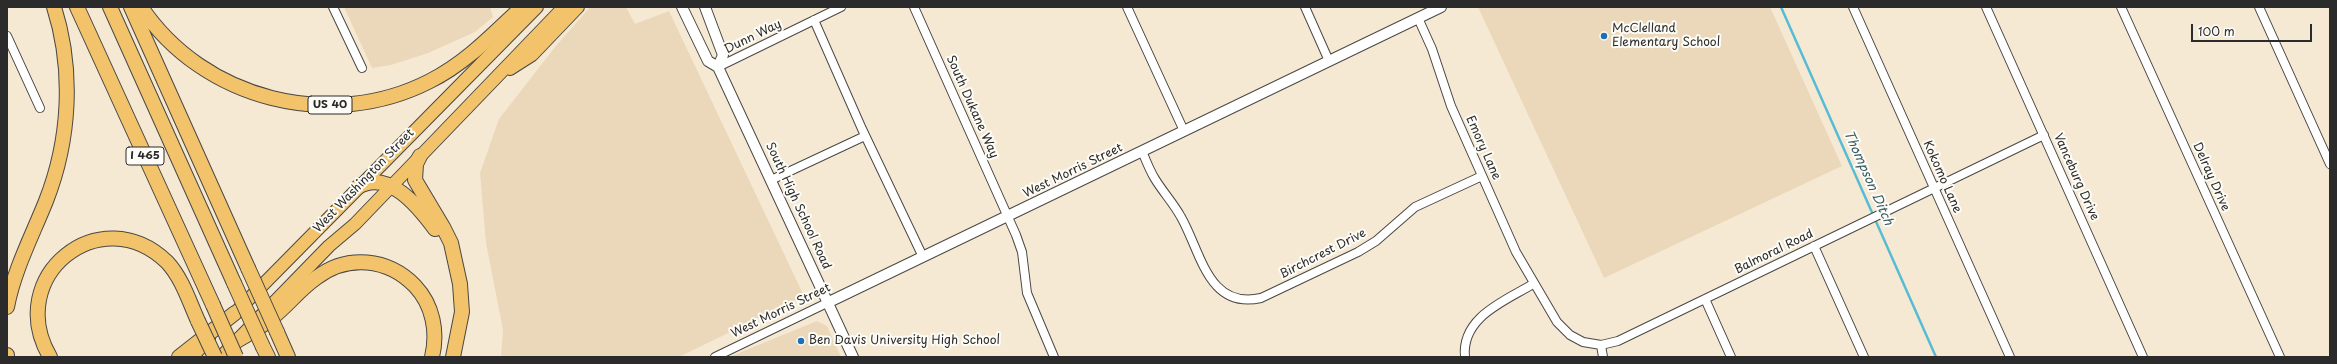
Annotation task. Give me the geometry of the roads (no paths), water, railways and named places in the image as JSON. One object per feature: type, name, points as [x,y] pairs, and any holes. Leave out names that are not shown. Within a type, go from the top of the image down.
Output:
[{"type":"highway","points":[[7,307],[18,265],[46,200],[62,147],[67,106],[66,66],[59,23],[54,7]]},
{"type":"highway","name":"I 465","points":[[77,7],[236,357]]},
{"type":"highway","name":"I 465","points":[[110,7],[266,352]]},
{"type":"highway","points":[[131,7],[288,357]]},
{"type":"highway","name":"US 40","points":[[141,7],[155,26],[181,52],[221,79],[268,98],[302,104],[335,105],[387,98],[430,81],[474,52],[522,7]]},
{"type":"highway","points":[[420,156],[416,164],[415,180],[451,243],[460,284],[462,312],[453,357]]},
{"type":"highway","points":[[358,187],[365,183],[375,181],[391,186],[421,212],[437,232],[454,260]]},
{"type":"highway","points":[[50,357],[38,328],[37,310],[41,289],[53,267],[69,252],[87,243],[110,239],[133,242],[160,256],[178,278],[215,357]]},
{"type":"highway","points":[[235,342],[273,318],[323,272],[346,264],[363,262],[393,269],[410,281],[424,297],[433,319],[435,331],[432,357]]},
{"type":"highway","points":[[179,357],[235,313]]},
{"type":"main road","name":"West Washington Street","points":[[192,357],[537,7]]},
{"type":"main road","name":"West Washington Street","points":[[221,357],[391,186],[564,7]]},
{"type":"main road","points":[[494,79],[532,55],[578,7]]},
{"type":"street","points":[[333,7],[362,68]]},
{"type":"street","name":"South High School Road","points":[[682,7],[708,62],[718,67],[829,302],[853,357]]},
{"type":"street","points":[[705,7],[723,55],[718,67]]},
{"type":"street","name":"Dunn Way","points":[[718,67],[842,7]]},
{"type":"street","name":"South Dukane Way","points":[[914,7],[1009,216],[1022,252],[1027,293],[1054,357]]},
{"type":"street","points":[[1128,7],[1184,131]]},
{"type":"street","points":[[1305,7],[1329,61]]},
{"type":"street","name":"West Morris Street","points":[[716,357],[1441,7]]},
{"type":"street","name":"Kokomo Lane","points":[[1853,7],[2010,357]]},
{"type":"street","name":"Vanceburg Drive","points":[[1986,7],[2143,357]]},
{"type":"street","name":"Delray Drive","points":[[2121,7],[2280,357]]},
{"type":"street","points":[[2259,7],[2330,164]]},
{"type":"street","name":"Emory Lane","points":[[1418,18],[1432,49],[1451,106],[1516,252],[1533,284]]},
{"type":"street","points":[[814,20],[865,136],[923,257]]},
{"type":"street","points":[[7,36],[40,108]]},
{"type":"street","name":"Balmoral Road","points":[[1533,284],[1564,330],[1583,342],[1601,345],[1618,341],[2044,135]]},
{"type":"street","points":[[771,180],[865,136]]},
{"type":"street","name":"Birchcrest Drive","points":[[1142,152],[1154,177],[1182,218],[1210,278],[1219,289],[1240,299],[1258,298],[1358,252],[1376,241],[1416,207],[1482,176]]},
{"type":"street","points":[[1814,246],[1864,357]]},
{"type":"street","points":[[1465,357],[1465,341],[1476,321],[1484,313],[1533,284]]},
{"type":"street","points":[[1705,299],[1731,357]]},
{"type":"street","points":[[1601,345],[1602,357]]},
{"type":"waterway","name":"Thompson Ditch","points":[[1781,7],[1936,357]]},
{"type":"place","name":"McClelland Elementary School","points":[[1604,36]]},
{"type":"place","name":"Ben Davis University High School","points":[[801,341]]}]
